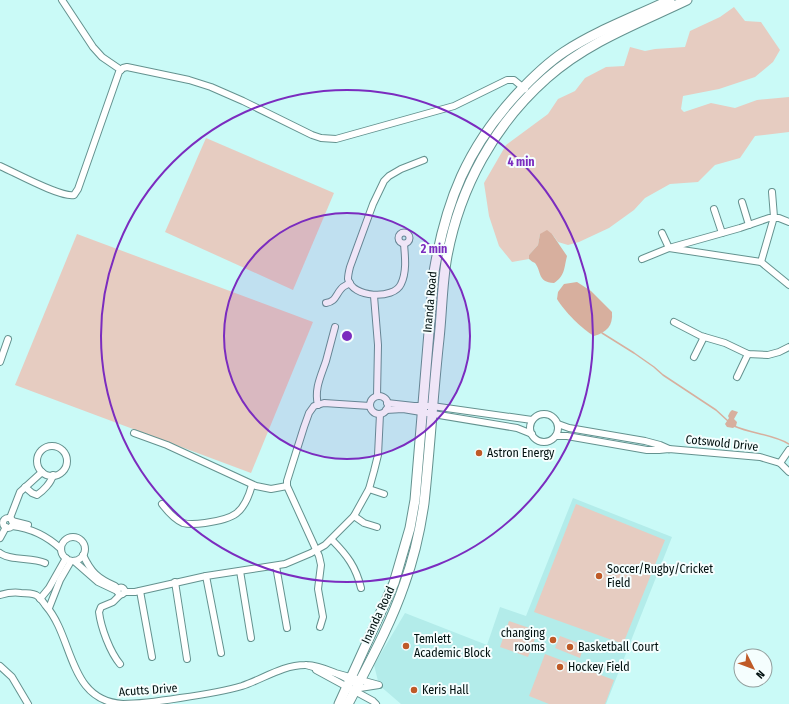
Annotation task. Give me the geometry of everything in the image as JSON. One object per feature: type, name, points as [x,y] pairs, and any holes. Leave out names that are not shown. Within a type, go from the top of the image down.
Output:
[{"type":"main road","name":"Inanda Road","points":[[348,704],[354,683],[392,590],[407,540],[415,500],[434,272],[446,216],[457,185],[479,143],[496,117],[524,87],[549,64],[578,44],[670,0]]},
{"type":"main road","name":"Inanda Road","points":[[339,704],[354,683],[397,604],[410,569],[424,503],[445,270],[457,215],[468,185],[489,146],[513,113],[546,78],[587,48],[687,0]]},
{"type":"street","points":[[62,0],[93,47],[102,57],[121,70]]},
{"type":"street","points":[[0,166],[50,189],[69,196],[74,195],[78,189],[121,70],[127,67],[189,80],[211,87],[312,135],[329,139],[336,139],[454,106],[507,80],[514,80],[531,94]]},
{"type":"street","points":[[404,244],[405,266],[402,283],[395,290],[374,296],[358,290],[350,283],[348,277],[350,267],[373,204],[384,181],[401,169],[424,160]]},
{"type":"street","points":[[761,262],[774,217],[772,192]]},
{"type":"street","points":[[742,202],[749,225]]},
{"type":"street","points":[[714,210],[722,233]]},
{"type":"street","points":[[642,259],[691,241],[774,217],[789,222]]},
{"type":"street","points":[[662,233],[669,248]]},
{"type":"street","points":[[691,241],[692,251]]},
{"type":"street","points":[[669,248],[733,256],[761,262],[789,285]]},
{"type":"street","points":[[326,303],[334,300],[341,289],[350,283]]},
{"type":"street","points":[[374,296],[378,345],[377,396]]},
{"type":"street","points":[[674,322],[691,332],[725,343],[748,354],[768,355],[789,347]]},
{"type":"street","points":[[318,404],[316,398],[317,388],[335,327]]},
{"type":"street","points":[[694,357],[704,337]]},
{"type":"street","points":[[0,362],[8,338]]},
{"type":"street","points":[[737,377],[748,354]]},
{"type":"street","points":[[380,414],[374,412],[370,406],[372,399],[377,396],[384,398],[387,406]]},
{"type":"street","points":[[320,628],[323,617],[318,589],[321,564],[317,550],[287,486],[289,474],[312,408],[318,404],[370,406]]},
{"type":"street","points":[[387,406],[403,409],[422,409],[532,420]]},
{"type":"street","points":[[120,592],[94,574],[83,555],[83,543],[78,538],[70,537],[63,542],[61,549],[63,556],[98,582],[120,592],[140,590],[206,576],[276,566],[301,558],[332,540],[354,516],[369,489],[378,454],[380,414],[387,406]]},
{"type":"street","points":[[432,410],[517,428],[532,434],[539,441],[543,442],[552,440],[556,436],[558,432],[558,424],[553,416],[544,413],[540,414],[532,420],[530,427],[532,434]]},
{"type":"street","name":"Cotswold Drive","points":[[558,424],[570,428],[660,444],[669,449]]},
{"type":"street","points":[[134,433],[171,447],[252,485],[271,488],[287,486]]},
{"type":"street","name":"Cotswold Drive","points":[[556,436],[567,436],[646,450],[669,449],[760,457],[780,463]]},
{"type":"street","points":[[612,445],[614,436]]},
{"type":"street","points":[[646,450],[648,442]]},
{"type":"street","points":[[47,447],[56,447],[63,451],[66,455],[66,464],[62,471],[53,475],[42,472],[37,460],[40,452],[47,447]]},
{"type":"street","points":[[788,451],[780,463],[789,472]]},
{"type":"street","points":[[0,538],[19,494],[42,472]]},
{"type":"street","points":[[25,488],[37,495],[51,480],[53,475]]},
{"type":"street","points":[[162,504],[172,516],[184,523],[201,523],[221,520],[232,517],[239,512],[248,498],[252,485]]},
{"type":"street","points":[[369,489],[384,494]]},
{"type":"street","points":[[354,516],[364,523],[377,527]]},
{"type":"street","points":[[7,523],[34,528],[63,542]]},
{"type":"street","points":[[7,523],[40,534],[61,549]]},
{"type":"street","points":[[332,540],[347,555],[356,571],[361,588]]},
{"type":"street","points":[[0,553],[6,556],[36,559],[45,563]]},
{"type":"street","points":[[40,599],[70,560],[83,555]]},
{"type":"street","points":[[49,608],[70,560]]},
{"type":"street","points":[[276,566],[287,628]]},
{"type":"street","points":[[240,571],[251,638]]},
{"type":"street","points":[[206,576],[221,653]]},
{"type":"street","points":[[176,582],[187,659]]},
{"type":"street","points":[[140,590],[152,657]]},
{"type":"street","name":"Acutts Drive","points":[[0,595],[11,592],[35,595],[49,608],[58,624],[81,679],[103,702],[143,703],[200,695],[244,686],[286,669],[306,665],[321,667],[354,683]]},
{"type":"street","points":[[120,592],[114,602],[101,607],[99,612],[113,655],[120,664]]},
{"type":"street","points":[[306,665],[378,684],[360,688],[354,683]]},
{"type":"street","points":[[306,665],[376,704]]},
{"type":"street","points":[[0,666],[12,677],[28,704]]},
{"type":"shaded area","points":[[734,7],[745,21],[761,22],[780,50],[773,62],[755,77],[719,89],[683,96],[681,109],[684,112],[711,103],[735,108],[757,100],[789,97],[789,132],[755,136],[740,158],[715,165],[698,182],[670,184],[645,198],[634,210],[609,228],[579,242],[568,245],[558,242],[552,234],[540,234],[538,245],[529,255],[529,259],[512,262],[499,246],[489,216],[484,183],[506,145],[548,114],[558,99],[575,91],[585,78],[606,67],[624,66],[630,47],[645,51],[685,47],[690,31],[720,17]]},
{"type":"shaded area","points":[[206,138],[334,193],[293,290],[165,232]]},
{"type":"shaded area","points":[[547,230],[552,234],[567,256],[562,275],[554,283],[542,279],[537,266],[529,259],[529,255],[538,245],[540,234]]},
{"type":"shaded area","points":[[77,234],[313,322],[251,473],[15,385]]},
{"type":"shaded area","points":[[577,282],[591,291],[612,312],[610,325],[602,333],[594,336],[584,329],[557,299],[558,292],[564,284]]},
{"type":"shaded area","points":[[732,410],[738,412],[734,419],[737,422],[736,426],[733,428],[727,427],[725,424]]},
{"type":"shaded area","points":[[573,498],[672,537],[606,704],[401,704],[379,685],[374,665],[405,613],[487,645],[500,607],[526,616]]},
{"type":"shaded area","name":"Soccer/Rugby/Cricket Field","points":[[576,504],[665,540],[623,644],[534,612]]},
{"type":"shaded area","points":[[509,621],[538,631],[528,657],[500,647]]},
{"type":"shaded area","name":"Basketball Court","points":[[560,636],[584,645],[580,658],[555,648]]},
{"type":"shaded area","name":"Hockey Field","points":[[545,654],[614,680],[605,704],[549,704],[529,696]]},
{"type":"waterway","points":[[602,333],[634,353],[663,375],[716,410],[728,421]]},
{"type":"waterway","points":[[734,426],[776,438],[789,444]]},
{"type":"place","name":"Astron Energy","points":[[479,453]]},
{"type":"place","name":"Soccer/Rugby/Cricket Field","points":[[599,576]]},
{"type":"place","name":"changing rooms","points":[[553,640]]},
{"type":"place","name":"Temlett Academic Block","points":[[406,646]]},
{"type":"place","name":"Basketball Court","points":[[570,647]]},
{"type":"place","name":"Hockey Field","points":[[560,667]]},
{"type":"place","name":"Keris Hall","points":[[414,690]]}]
